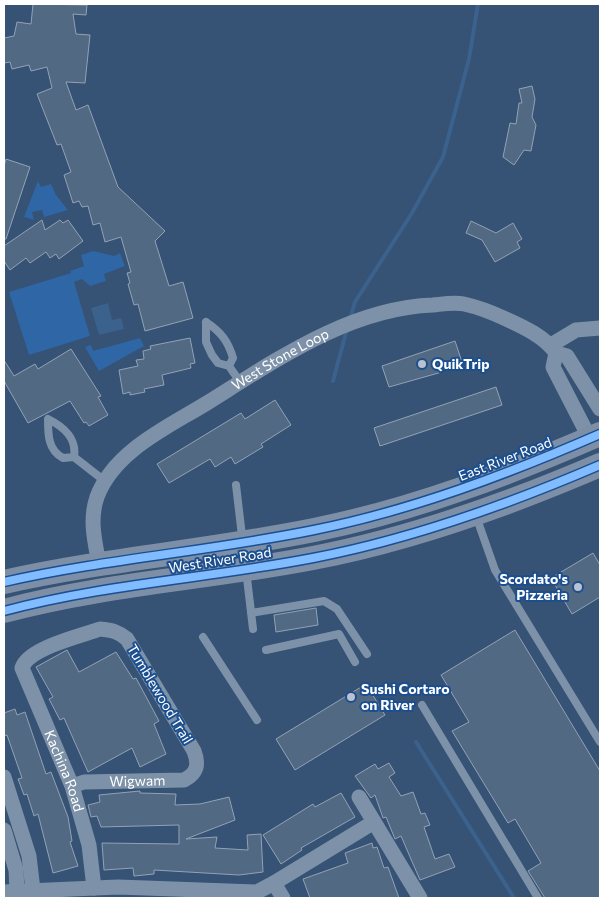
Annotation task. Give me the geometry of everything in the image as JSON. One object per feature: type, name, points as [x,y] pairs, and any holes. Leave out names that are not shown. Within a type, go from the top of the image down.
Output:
[{"type":"main road","name":"East River Road","points":[[418,504],[489,479],[595,437]]},
{"type":"main road","points":[[476,514],[600,466]]},
{"type":"main road","name":"West River Road","points":[[4,582],[99,564],[322,528],[418,504]]},
{"type":"main road","name":"West River Road","points":[[4,611],[83,594],[330,555],[438,527],[476,514]]},
{"type":"street","name":"West Stone Loop","points":[[99,564],[92,530],[97,497],[113,470],[130,452],[240,382],[328,332],[378,312],[417,305],[462,304],[522,326],[553,349],[567,356],[600,408]]},
{"type":"street","points":[[595,437],[553,367],[553,349],[576,330],[600,328]]},
{"type":"street","name":"Tumblewood Trail","points":[[26,658],[37,652],[100,629],[119,633],[127,639],[194,751],[198,760],[197,767]]},
{"type":"street","name":"Kachina Road","points":[[26,658],[22,668],[24,677],[44,718],[72,786],[89,846],[94,888]]},
{"type":"street","name":"Wigwam","points":[[72,786],[84,782],[184,780],[195,773],[197,767]]},
{"type":"street","points":[[4,777],[29,856],[33,890]]},
{"type":"street","points":[[359,797],[420,898]]},
{"type":"street","points":[[4,830],[16,870],[10,892],[94,888],[257,892],[374,822]]},
{"type":"street","points":[[274,883],[283,898]]},
{"type":"lane","points":[[229,366],[233,358],[230,346],[219,331],[206,322],[206,342],[212,355],[218,363],[229,366],[240,382]]},
{"type":"lane","points":[[74,457],[75,449],[72,439],[62,426],[48,419],[49,439],[53,450],[63,458],[74,457],[106,482]]},
{"type":"lane","points":[[236,485],[253,628]]},
{"type":"lane","points":[[476,514],[495,570],[600,742]]},
{"type":"lane","points":[[251,612],[324,601],[338,609],[367,654]]},
{"type":"lane","points":[[266,650],[339,634],[355,662]]},
{"type":"lane","points":[[203,637],[257,720]]},
{"type":"lane","points":[[422,704],[538,898]]},
{"type":"shaded area","points":[[38,181],[41,187],[51,184],[56,195],[68,210],[44,217],[42,210],[32,212],[34,220],[24,217]]},
{"type":"shaded area","points":[[93,251],[114,256],[120,253],[125,266],[104,274],[106,281],[90,286],[82,279],[74,282],[90,336],[29,355],[9,292],[71,273],[70,271],[84,266],[81,255]]},
{"type":"shaded area","points":[[108,303],[112,320],[121,318],[124,329],[99,335],[91,308]]},
{"type":"shaded area","points":[[140,338],[144,346],[99,371],[85,347],[91,345],[93,351]]},
{"type":"building","points":[[33,4],[87,5],[86,15],[73,14],[76,34],[90,35],[85,83],[66,82],[76,110],[88,105],[118,187],[165,231],[155,241],[169,286],[183,282],[193,318],[145,331],[138,304],[134,305],[128,284],[130,283],[127,273],[131,272],[121,237],[105,242],[100,223],[93,225],[88,206],[82,207],[79,201],[73,203],[64,175],[71,172],[61,144],[57,145],[37,94],[52,88],[47,67],[31,71],[29,65],[12,69],[10,62],[4,63],[4,38],[14,36],[17,22],[31,24]]},
{"type":"building","points":[[532,86],[535,99],[532,117],[536,125],[531,151],[524,150],[514,165],[503,157],[510,123],[516,124],[519,103],[522,103],[519,89]]},
{"type":"building","points":[[6,159],[30,167],[6,239],[4,239],[4,166]]},
{"type":"building","points":[[42,220],[45,230],[60,220],[63,223],[68,220],[83,241],[59,259],[56,254],[50,258],[46,252],[30,263],[26,258],[10,270],[4,261],[4,246]]},
{"type":"building","points":[[471,221],[496,233],[513,223],[522,239],[517,242],[520,248],[495,262],[482,240],[466,233]]},
{"type":"building","points":[[190,338],[195,363],[190,364],[191,368],[162,375],[164,385],[144,389],[145,392],[130,395],[130,392],[123,394],[119,370],[138,366],[136,360],[144,359],[143,351],[151,349],[150,346]]},
{"type":"building","name":"QuikTrip","points":[[455,341],[462,362],[444,368],[442,372],[389,387],[382,366]]},
{"type":"building","points":[[71,349],[101,396],[98,397],[108,415],[89,426],[86,422],[84,423],[70,401],[28,423],[4,381],[4,360],[14,376],[35,364],[38,369]]},
{"type":"building","name":"QuikTrip","points":[[496,387],[502,405],[380,446],[374,428]]},
{"type":"building","points":[[275,400],[291,425],[261,444],[263,447],[235,464],[231,457],[215,467],[210,459],[169,483],[157,464],[241,413],[245,419]]},
{"type":"building","name":"Scordato's Pizzeria","points":[[593,553],[600,565],[600,597],[572,614],[551,578]]},
{"type":"building","points":[[316,608],[318,625],[276,632],[274,615]]},
{"type":"building","points":[[515,630],[600,771],[600,898],[545,898],[528,871],[541,863],[515,819],[508,823],[452,731],[469,722],[441,675]]},
{"type":"building","points":[[67,650],[79,672],[116,652],[133,679],[136,678],[159,721],[154,724],[166,754],[140,767],[132,748],[88,772],[64,718],[60,720],[49,699],[53,697],[36,667]]},
{"type":"building","points":[[366,684],[385,715],[295,770],[276,739]]},
{"type":"building","points":[[15,709],[17,715],[25,712],[46,774],[51,772],[68,817],[72,841],[70,842],[78,866],[53,873],[38,814],[34,816],[27,794],[24,795],[18,779],[22,778],[7,735],[4,736],[4,713]]},
{"type":"building","points":[[389,763],[395,773],[389,777],[401,796],[413,792],[421,814],[425,813],[430,825],[424,827],[435,859],[449,854],[455,867],[420,880],[401,836],[395,839],[386,817],[383,818],[375,795],[371,798],[355,776],[375,764],[378,769]]},
{"type":"building","points":[[140,791],[140,793],[176,794],[175,805],[200,804],[229,797],[235,820],[186,839],[217,837],[215,848],[248,850],[247,835],[261,834],[263,872],[239,875],[154,870],[154,874],[134,876],[133,868],[104,870],[102,843],[179,844],[179,825],[101,827],[97,816],[91,817],[88,805],[100,802],[99,795]]},
{"type":"building","points":[[341,793],[355,817],[301,848],[302,850],[281,864],[263,835],[313,804],[315,807]]},
{"type":"building","points":[[372,843],[373,848],[377,847],[384,868],[388,867],[399,898],[310,898],[303,879],[348,863],[345,853]]},
{"type":"waterway","points":[[350,319],[355,302],[412,213],[443,157],[469,59],[478,4]]},
{"type":"waterway","points":[[333,381],[347,329]]},
{"type":"waterway","points":[[416,742],[514,898]]},
{"type":"cycle path","points":[[4,582],[81,567],[236,544],[351,522],[424,501],[495,477],[600,434]]},
{"type":"cycle path","points":[[4,611],[80,594],[313,558],[387,541],[494,507],[600,465]]},
{"type":"place","name":"QuikTrip","points":[[422,364]]},
{"type":"place","name":"Scordato's Pizzeria","points":[[578,587]]},
{"type":"place","name":"Sushi Cortaro on River","points":[[351,697]]}]
